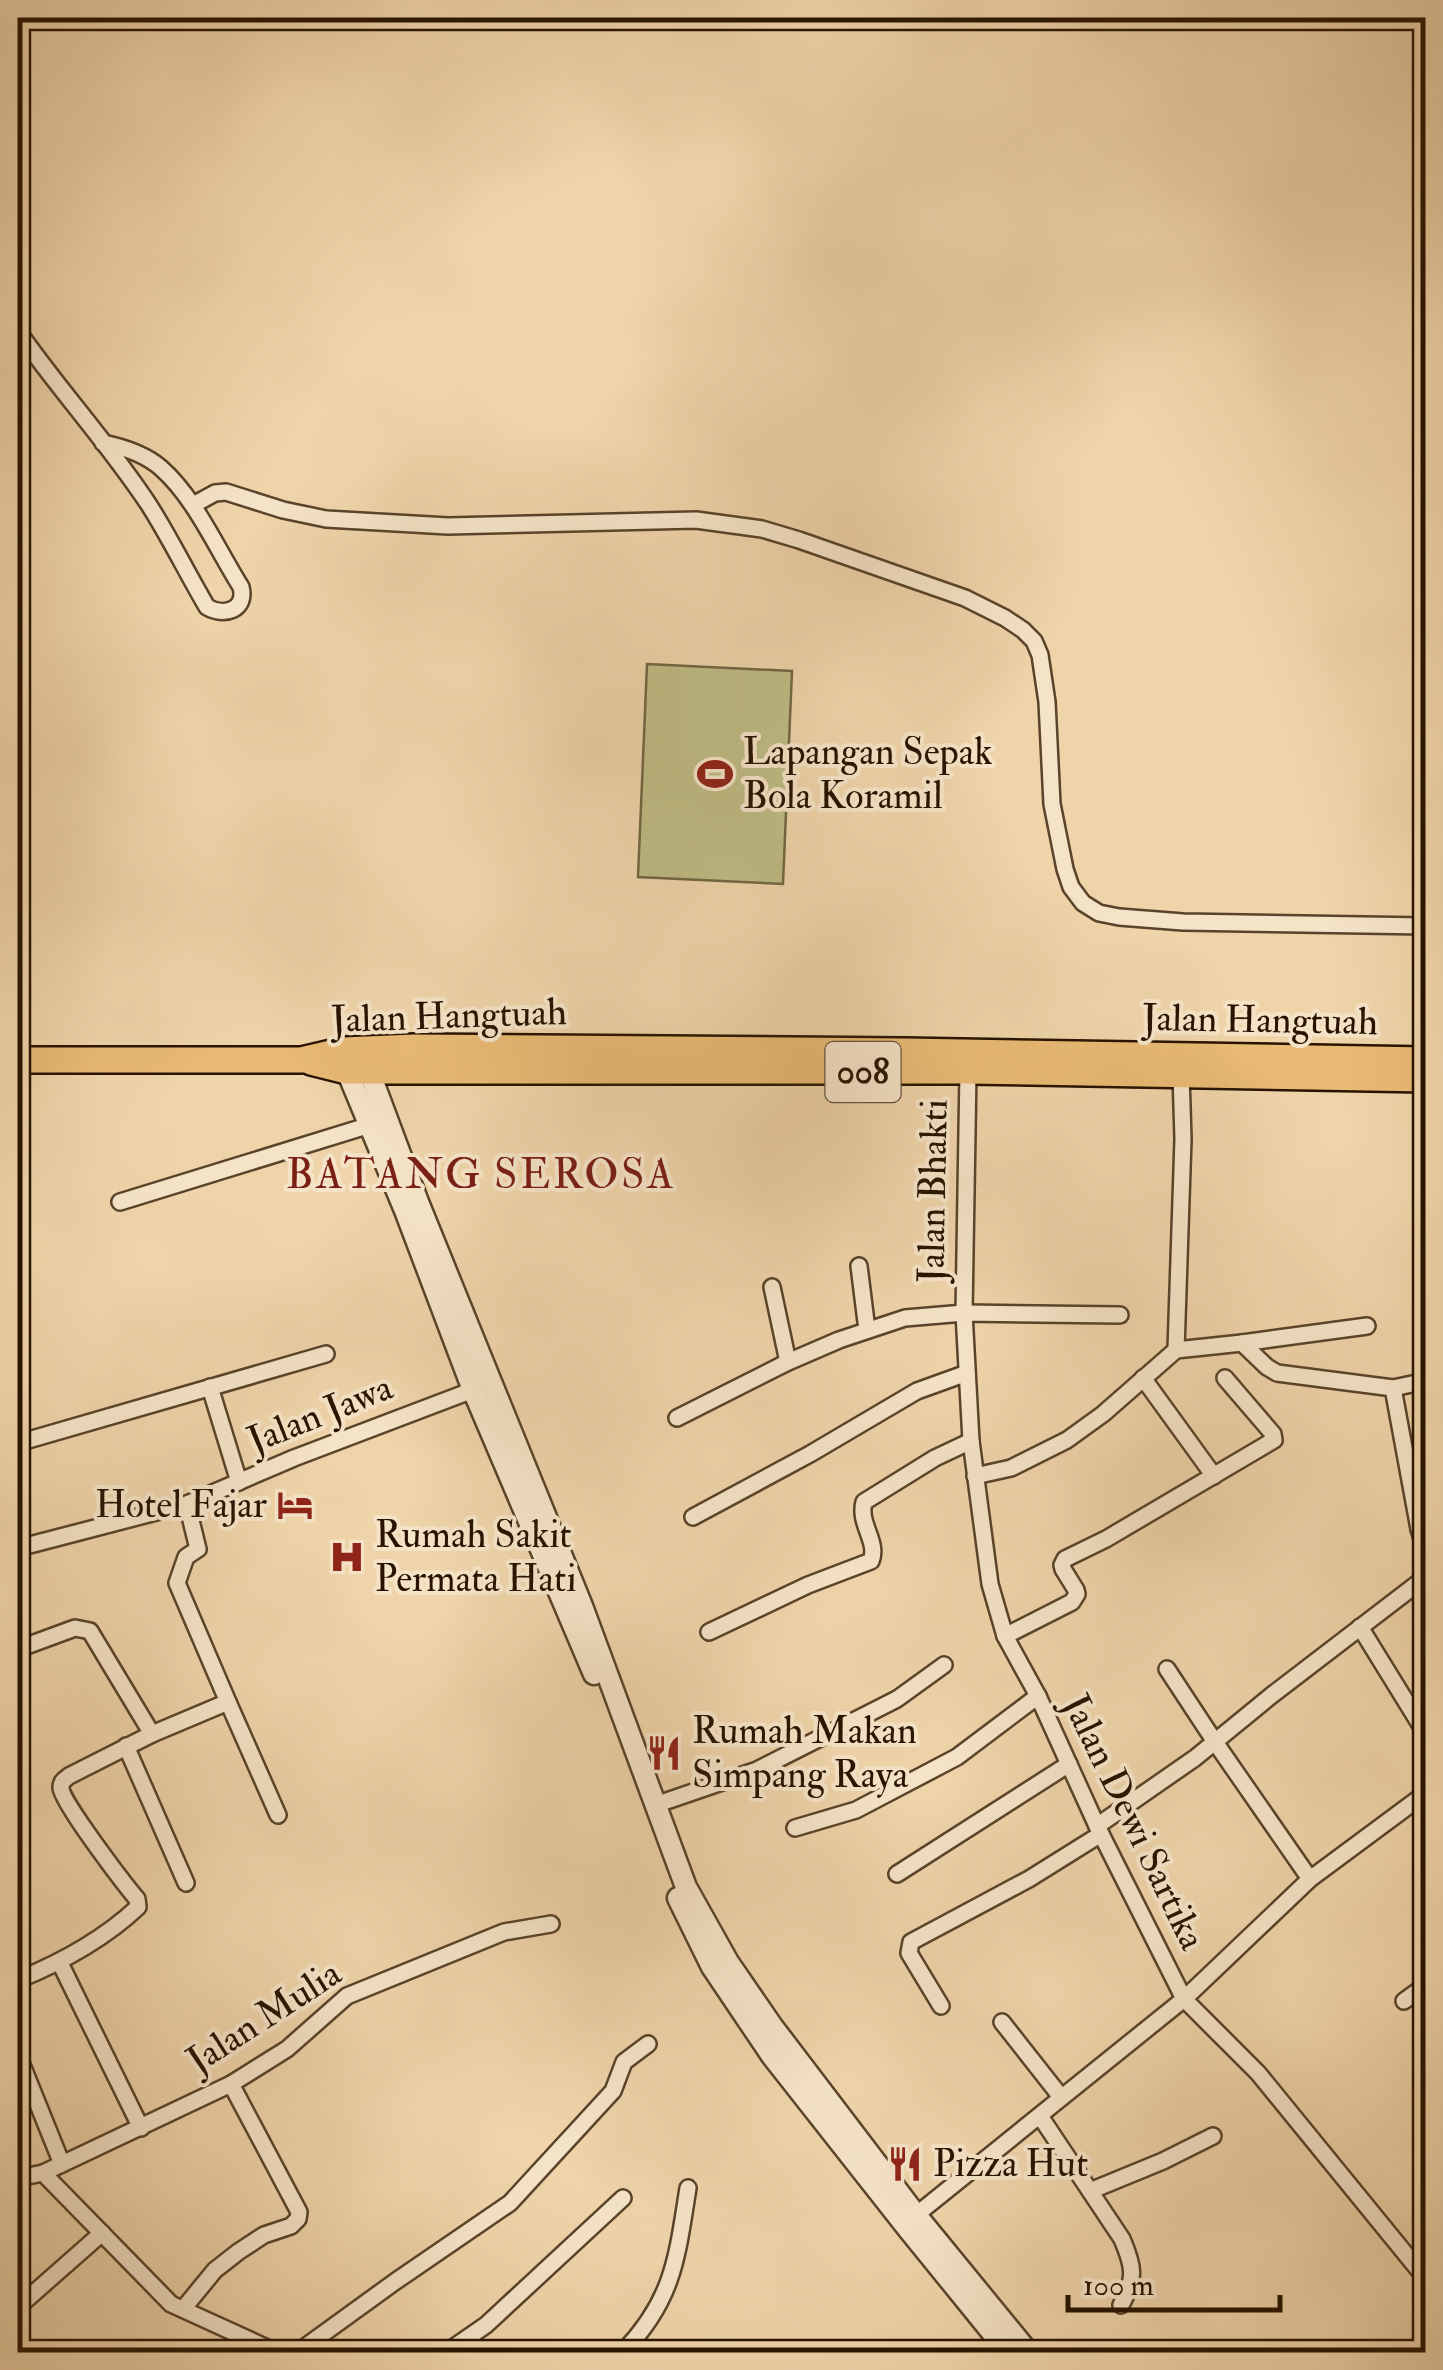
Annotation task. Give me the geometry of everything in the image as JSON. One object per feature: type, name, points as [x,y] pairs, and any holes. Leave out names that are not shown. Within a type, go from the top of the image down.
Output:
[{"type":"highway","name":"Jalan Hangtuah","points":[[18,1060],[1426,1060]]},
{"type":"highway","name":"Jalan Hangtuah","points":[[791,1061],[968,1071],[1426,1079]]},
{"type":"street","points":[[18,331],[148,504],[207,607],[232,611],[241,604],[241,587],[192,505],[160,467],[125,448],[103,443]]},
{"type":"street","points":[[192,505],[226,492],[326,519],[448,526],[696,520],[762,529],[800,540],[965,598],[1023,630],[1034,642],[1040,655],[1047,702],[1052,804],[1065,869],[1083,904],[1099,913],[1183,922],[1426,926]]},
{"type":"street","points":[[355,1060],[370,1125],[582,1606],[686,1887],[728,1962],[736,1988],[772,2056],[1008,2352]]},
{"type":"street","points":[[355,1060],[418,1202],[457,1319],[474,1390],[601,1691],[675,1892],[712,1967],[736,1988],[1028,2352]]},
{"type":"street","name":"Jalan Bhakti","points":[[964,1313],[968,1071]]},
{"type":"street","points":[[1176,1350],[1183,1138],[1181,1074]]},
{"type":"street","points":[[120,1202],[370,1125]]},
{"type":"street","points":[[859,1266],[868,1330]]},
{"type":"street","points":[[772,1287],[788,1362]]},
{"type":"street","points":[[676,1418],[788,1362],[905,1318],[964,1313],[1120,1315]]},
{"type":"street","name":"Jalan Dewi Sartika","points":[[964,1313],[975,1476],[990,1584],[1005,1636],[1038,1696],[1099,1830],[1184,1999],[1258,2073],[1426,2279]]},
{"type":"street","points":[[975,1476],[1012,1468],[1067,1440],[1104,1414],[1176,1350],[1367,1326]]},
{"type":"street","points":[[1242,1343],[1278,1373],[1393,1388],[1426,1381]]},
{"type":"street","points":[[18,1443],[326,1354]]},
{"type":"street","points":[[693,1517],[917,1391],[967,1373]]},
{"type":"street","points":[[1143,1378],[1214,1476]]},
{"type":"street","points":[[1005,1636],[1072,1602],[1076,1590],[1062,1565],[1065,1559],[1272,1442],[1275,1437],[1225,1378]]},
{"type":"street","points":[[210,1387],[239,1482]]},
{"type":"street","points":[[1393,1388],[1426,1553]]},
{"type":"street","name":"Jalan Jawa","points":[[18,1548],[187,1504],[294,1458],[474,1390]]},
{"type":"street","points":[[709,1632],[808,1585],[871,1561],[874,1550],[862,1519],[864,1502],[935,1458],[971,1441]]},
{"type":"street","points":[[187,1504],[198,1549],[186,1557],[177,1583],[278,1816]]},
{"type":"street","points":[[941,2006],[909,1953],[911,1942],[1029,1879],[1099,1830],[1426,1577]]},
{"type":"street","points":[[1360,1627],[1426,1734]]},
{"type":"street","points":[[18,1649],[75,1628],[90,1631],[152,1734]]},
{"type":"street","points":[[655,1805],[757,1770],[896,1698],[944,1665]]},
{"type":"street","points":[[1167,1669],[1310,1879]]},
{"type":"street","points":[[795,1828],[856,1810],[957,1757],[1038,1696]]},
{"type":"street","points":[[18,1980],[60,1962],[107,1933],[138,1907],[137,1899],[61,1790],[64,1780],[126,1746],[228,1702]]},
{"type":"street","points":[[126,1746],[186,1883]]},
{"type":"street","points":[[897,1874],[1069,1764]]},
{"type":"street","points":[[916,2215],[1184,1999],[1310,1879],[1426,1793]]},
{"type":"street","name":"Jalan Mulia","points":[[18,2178],[42,2173],[231,2084],[288,2050],[347,1996],[504,1932],[551,1924]]},
{"type":"street","points":[[60,1962],[141,2128]]},
{"type":"street","points":[[1404,2001],[1424,1991]]},
{"type":"street","points":[[1002,2022],[1061,2098]]},
{"type":"street","points":[[298,2352],[510,2203],[614,2092],[624,2062],[648,2044]]},
{"type":"street","points":[[18,2055],[62,2164]]},
{"type":"street","points":[[183,2310],[215,2270],[264,2235],[291,2226],[300,2212],[231,2084]]},
{"type":"street","points":[[1040,2116],[1132,2260],[1131,2285],[1122,2305]]},
{"type":"street","points":[[1090,2191],[1212,2136]]},
{"type":"street","points":[[42,2173],[171,2304],[276,2352]]},
{"type":"street","points":[[623,2352],[664,2297],[676,2261],[688,2188]]},
{"type":"street","points":[[447,2352],[486,2325],[623,2198]]},
{"type":"street","points":[[18,2307],[102,2233]]},
{"type":"shaded area","name":"Lapangan Sepak Bola Koramil","points":[[647,664],[792,671],[783,884],[638,877]]},
{"type":"place","name":"Lapangan Sepak Bola Koramil","points":[[715,774]]},
{"type":"place","name":"Hotel Fajar","points":[[295,1505]]},
{"type":"place","name":"Rumah Sakit Permata Hati","points":[[347,1557]]},
{"type":"place","name":"Rumah Makan Simpang Raya","points":[[664,1753]]},
{"type":"place","name":"Pizza Hut","points":[[905,2164]]},
{"type":"district","name":"BATANG SEROSA","points":[[481,1175]]}]
